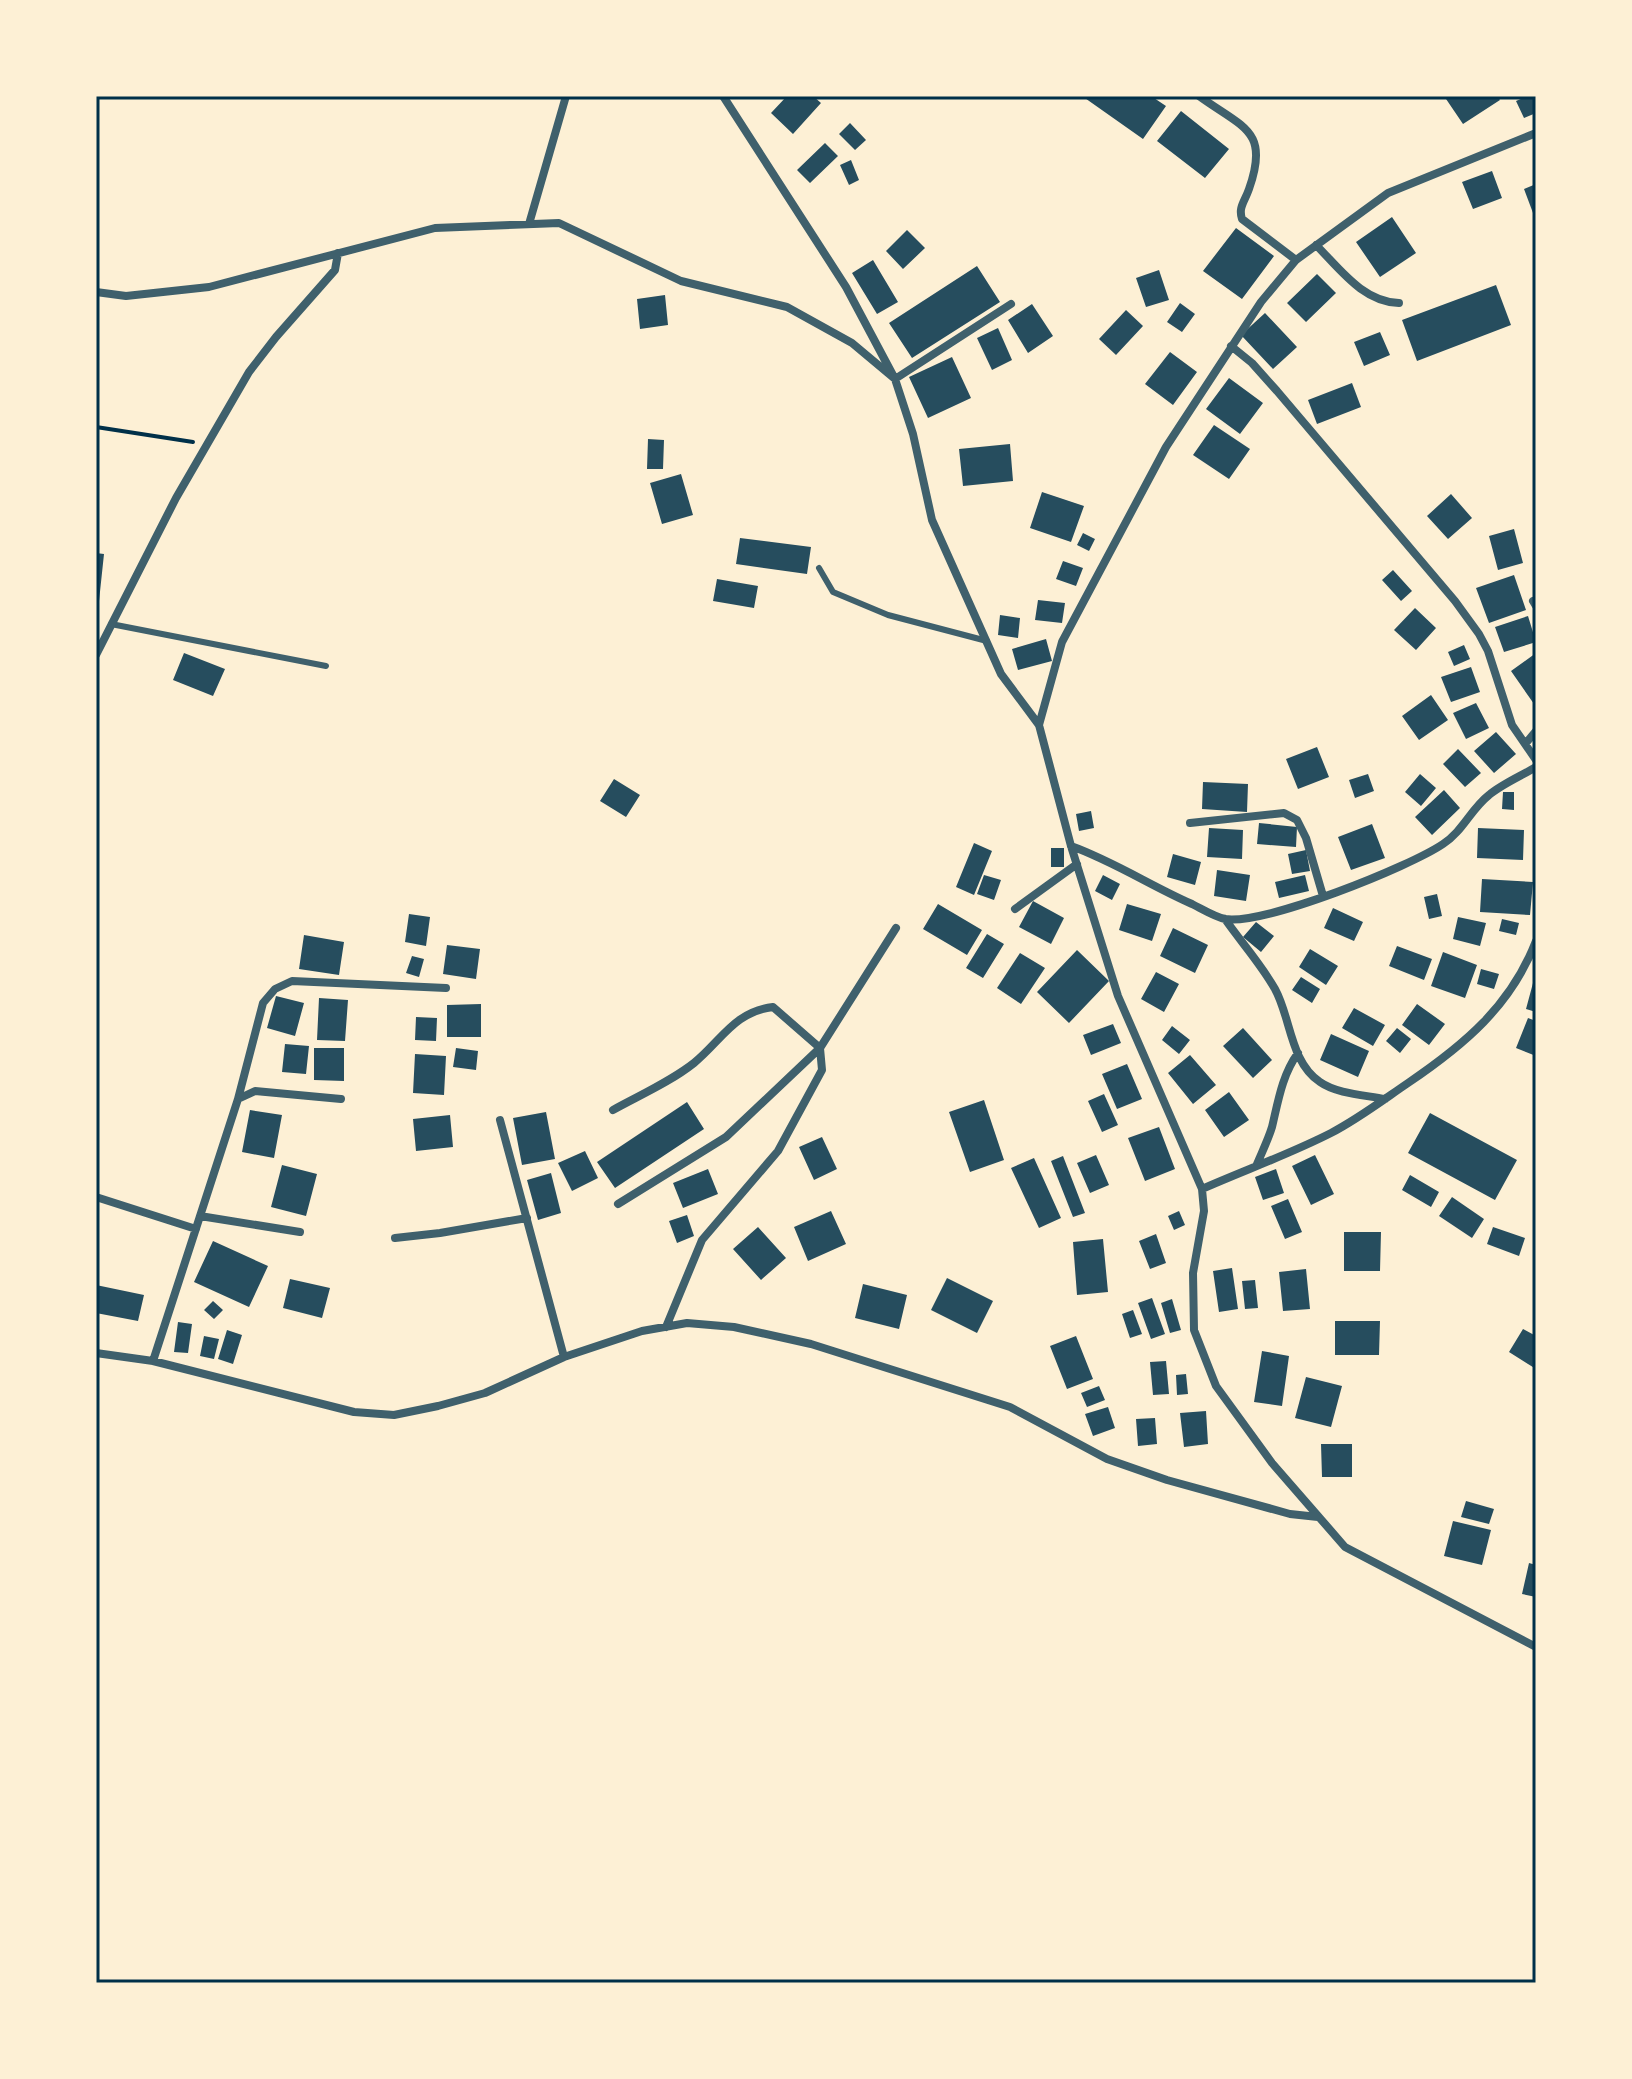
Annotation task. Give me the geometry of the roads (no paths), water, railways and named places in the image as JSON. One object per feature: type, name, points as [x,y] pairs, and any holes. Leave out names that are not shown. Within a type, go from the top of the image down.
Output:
[{"type":"street","points":[[529,224],[566,96]]},
{"type":"street","points":[[723,96],[846,287],[895,379],[913,434],[932,520],[1001,674],[1039,725],[1071,846],[1118,996],[1202,1189],[1204,1211],[1193,1273],[1194,1330],[1216,1386],[1272,1463],[1345,1547],[1536,1647]]},
{"type":"street","points":[[1199,96],[1253,136],[1258,154],[1256,169],[1239,210],[1242,219],[1296,260]]},
{"type":"street","points":[[1039,725],[1062,642],[1166,447],[1261,302],[1296,260],[1388,193],[1536,133]]},
{"type":"street","points":[[96,292],[126,296],[209,287],[435,228],[559,223],[681,281],[787,307],[852,343],[895,379]]},
{"type":"street","points":[[1316,245],[1362,291],[1383,303],[1399,303]]},
{"type":"street","points":[[96,655],[176,498],[249,372],[335,270],[338,253]]},
{"type":"street","points":[[895,379],[1011,304]]},
{"type":"street","points":[[1231,346],[1269,382],[1455,601],[1483,642],[1512,725],[1536,760]]},
{"type":"street","points":[[1526,743],[1536,731]]},
{"type":"street","points":[[1071,846],[1104,858],[1156,888],[1225,919],[1250,918],[1323,896],[1422,858],[1447,842],[1490,794],[1536,767]]},
{"type":"street","points":[[1190,823],[1284,813],[1297,820],[1306,838],[1323,896]]},
{"type":"street","points":[[1015,909],[1077,864]]},
{"type":"street","points":[[1225,919],[1276,990],[1298,1053],[1308,1071],[1331,1087],[1385,1099]]},
{"type":"street","points":[[618,1204],[726,1137],[820,1048],[896,928]]},
{"type":"street","points":[[1202,1189],[1330,1133],[1442,1061],[1476,1033],[1506,997],[1536,941]]},
{"type":"street","points":[[153,1361],[238,1099],[263,1003],[275,989],[292,981],[446,988]]},
{"type":"street","points":[[613,1110],[694,1063],[734,1023],[755,1009],[773,1007],[820,1048],[822,1070],[778,1151],[702,1240],[666,1327]]},
{"type":"street","points":[[1257,1165],[1271,1131],[1277,1100],[1298,1053]]},
{"type":"street","points":[[238,1099],[255,1091],[341,1099]]},
{"type":"street","points":[[500,1120],[564,1357]]},
{"type":"street","points":[[96,1197],[196,1229]]},
{"type":"street","points":[[200,1216],[300,1232]]},
{"type":"street","points":[[395,1238],[527,1218]]},
{"type":"street","points":[[96,1353],[153,1361],[354,1412],[394,1415],[485,1393],[564,1357],[642,1331],[687,1323],[734,1327],[811,1344],[1010,1407],[1107,1459],[1167,1480],[1290,1514],[1319,1517]]},
{"type":"lane","points":[[819,568],[833,592],[888,615],[987,641]]},
{"type":"lane","points":[[111,624],[326,666]]}]
